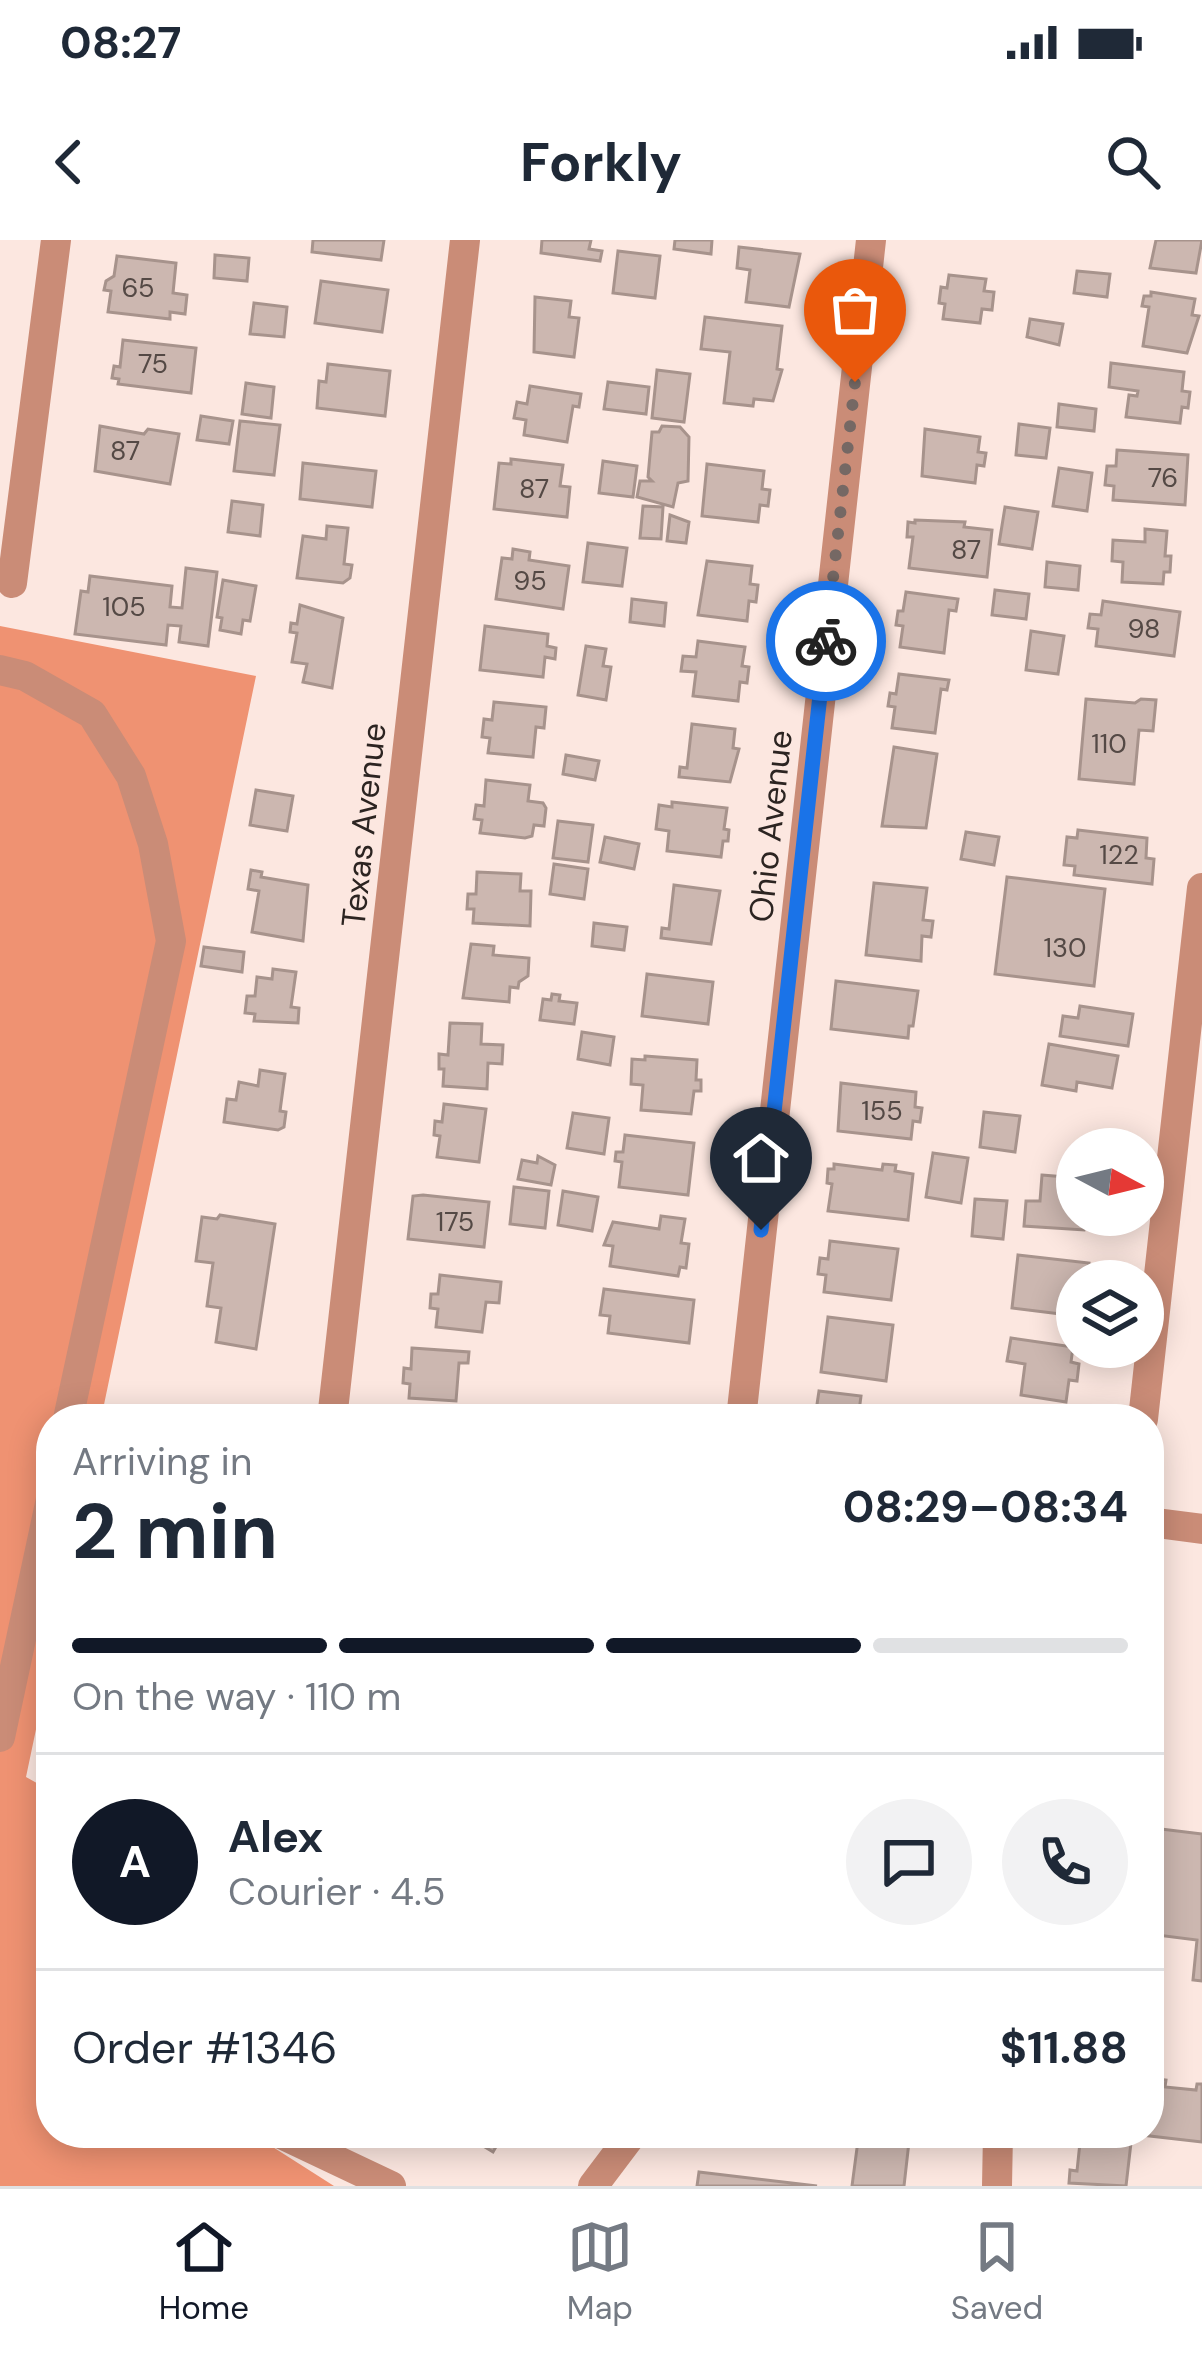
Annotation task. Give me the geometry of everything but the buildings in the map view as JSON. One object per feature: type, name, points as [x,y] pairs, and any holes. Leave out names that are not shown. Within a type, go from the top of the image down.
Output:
[{"type":"street","points":[[12,583],[56,240]]},
{"type":"street","name":"Texas Avenue","points":[[334,1404],[466,240]]},
{"type":"street","name":"Ohio Avenue","points":[[743,1404],[871,240]]},
{"type":"street","points":[[0,670],[25,676],[92,714],[130,776],[153,844],[171,940],[71,1404]]},
{"type":"street","points":[[1145,1404],[1202,888]]},
{"type":"street","points":[[1164,1524],[1202,1528]]},
{"type":"street","points":[[0,1737],[36,1569]]},
{"type":"street","points":[[311,2148],[391,2186]]},
{"type":"street","points":[[593,2186],[622,2148]]},
{"type":"street","points":[[998,2148],[998,2186]]},
{"type":"shaded area","points":[[0,626],[256,676],[104,1404],[36,1404],[36,1729],[26,1777],[36,1783],[36,2148],[274,2148],[334,2186],[0,2186]]},
{"type":"way so far","points":[[826,641],[855,382]]},
{"type":"route","points":[[761,1230],[826,641]]}]
